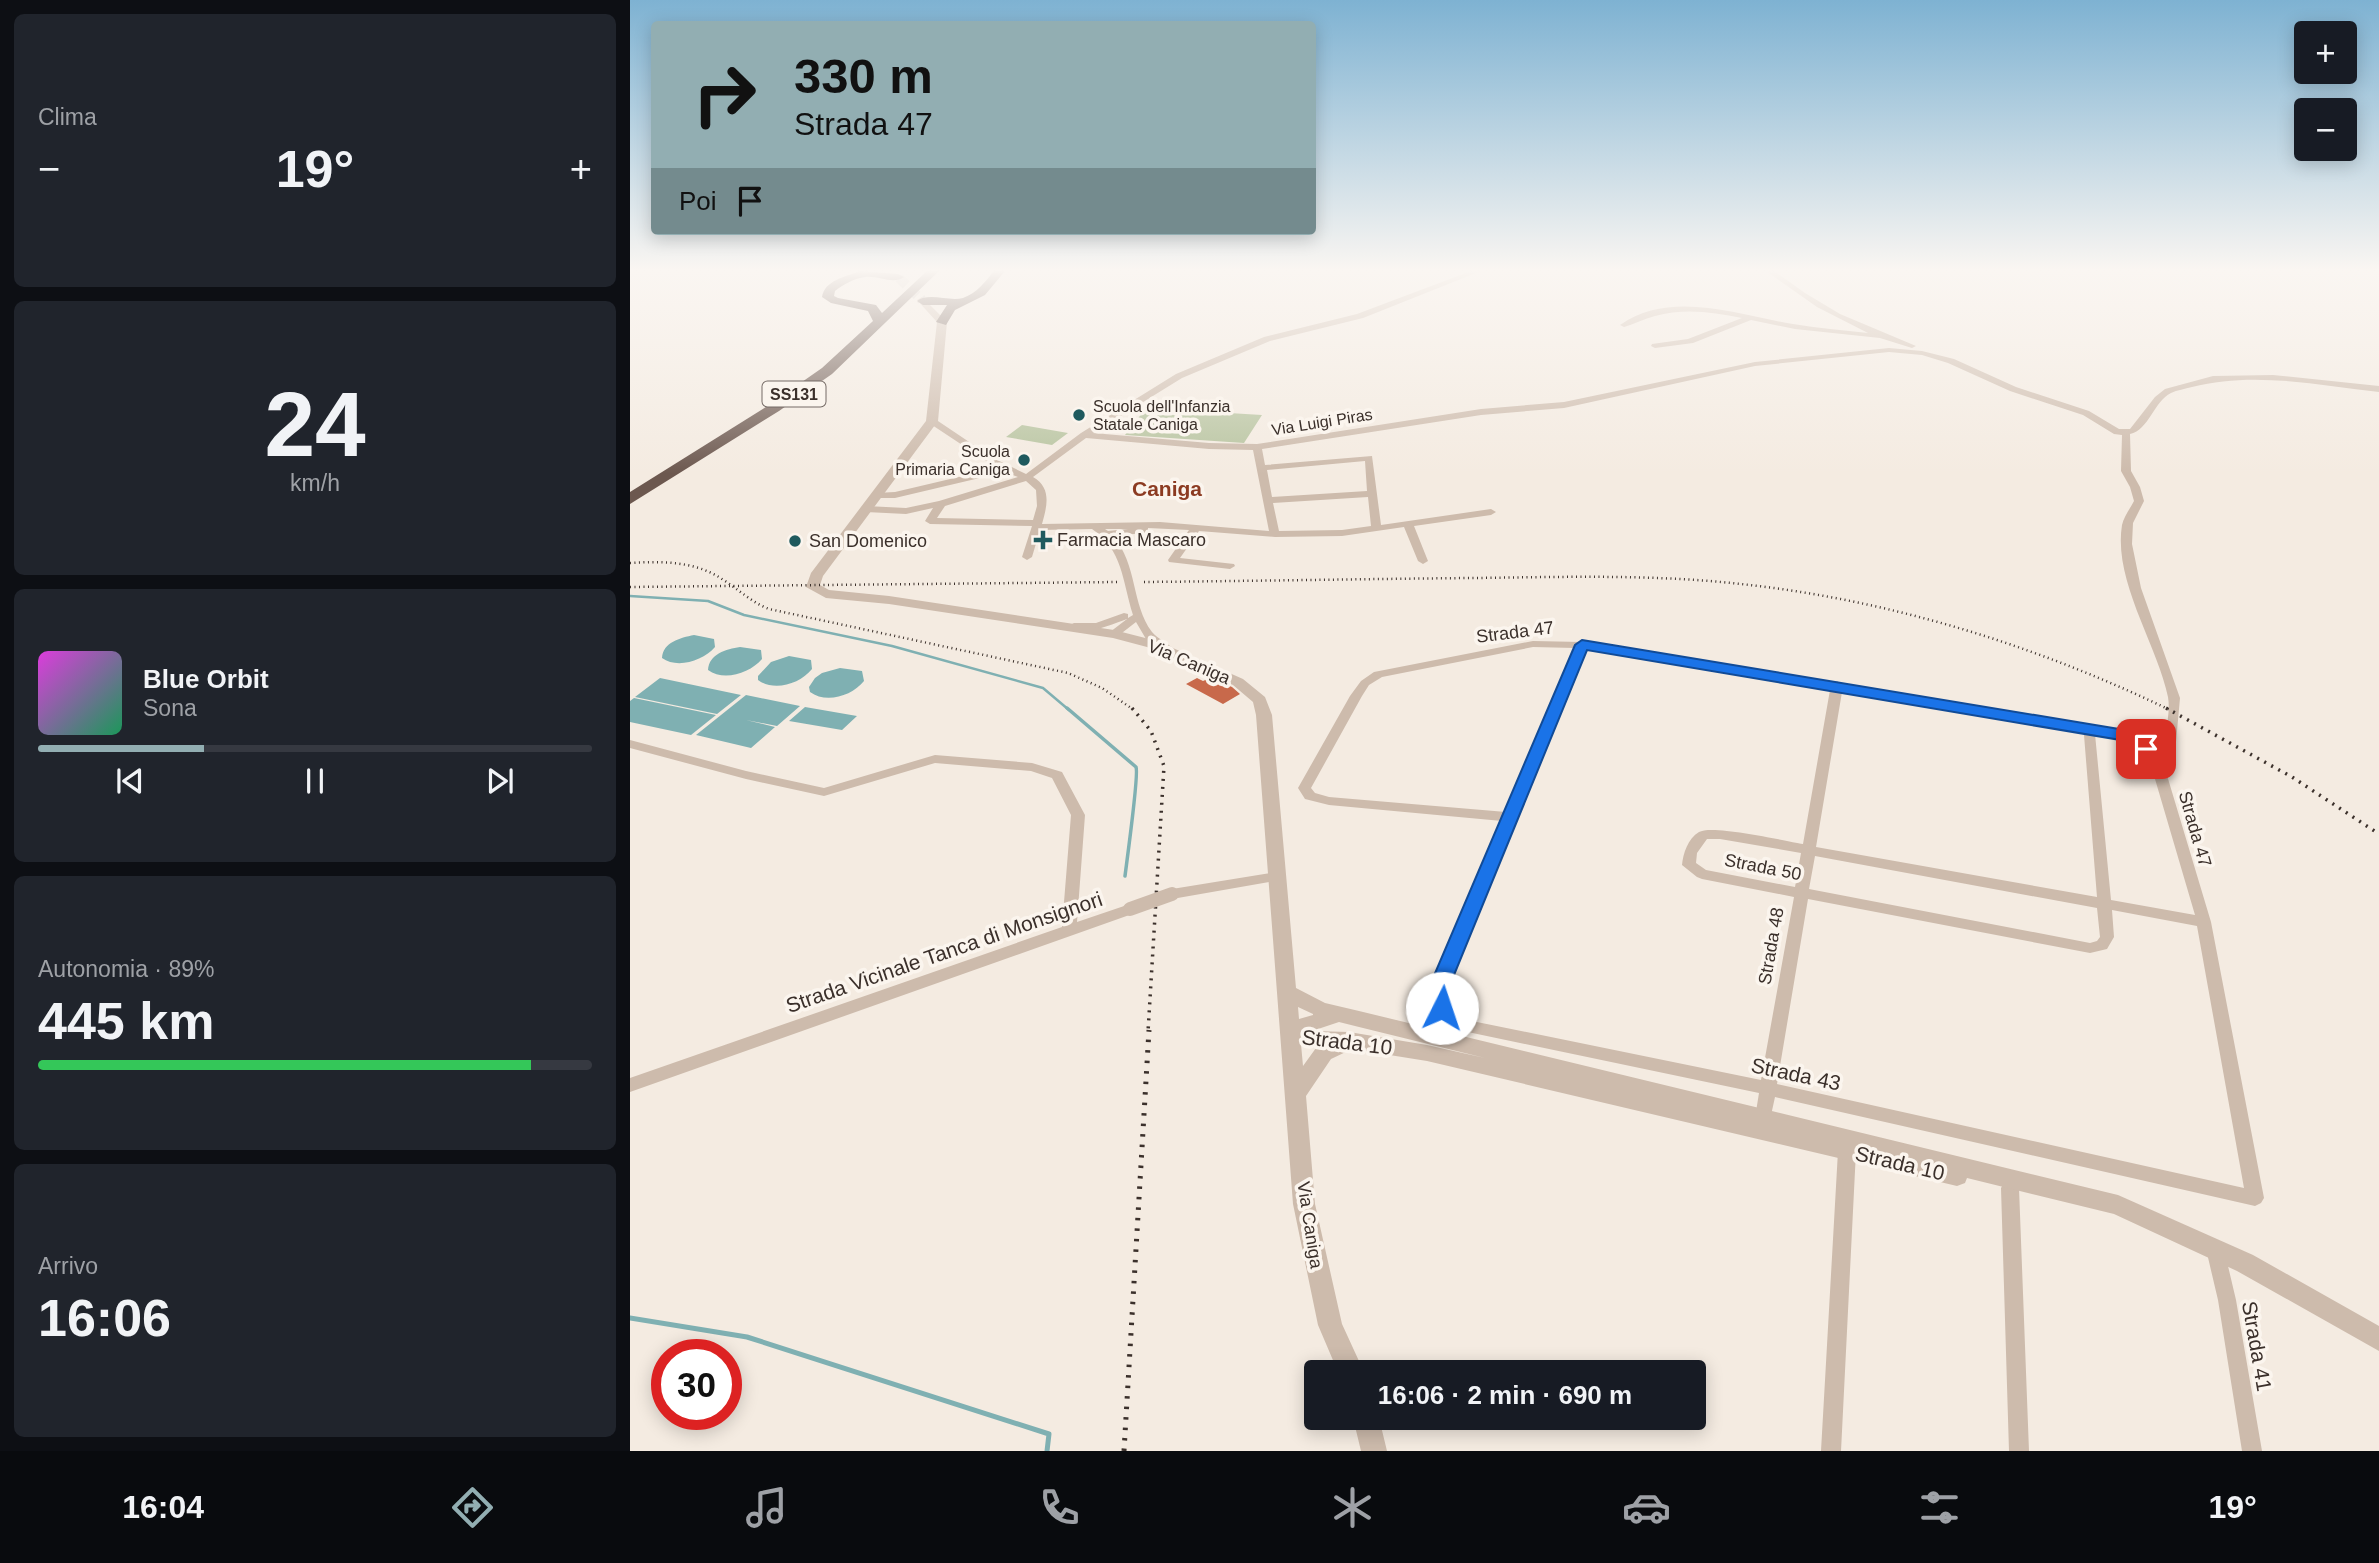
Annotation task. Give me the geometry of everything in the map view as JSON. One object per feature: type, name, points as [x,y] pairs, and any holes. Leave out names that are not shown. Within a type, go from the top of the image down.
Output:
[{"type":"highway","name":"SS131","points":[[630,491],[805,387],[859,339]]},
{"type":"highway","name":"SS131","points":[[630,499],[715,442]]},
{"type":"street","points":[[940,339],[932,421],[1005,469],[1039,485],[1042,491],[1036,528],[1029,540],[1027,557]]},
{"type":"street","points":[[866,509],[906,511],[941,504],[1026,478],[1084,435],[1179,376],[1254,344],[1274,339]]},
{"type":"street","points":[[1656,346],[1696,339]]},
{"type":"street","points":[[1887,339],[1927,350],[1935,356]]},
{"type":"street","points":[[1564,405],[1755,364],[1889,350],[1935,356],[2013,389],[2086,413],[2118,432],[2133,431],[2158,399],[2168,391],[2213,379],[2273,377],[2379,389]]},
{"type":"street","name":"Via Luigi Piras","points":[[1084,435],[1209,446],[1257,447],[1444,418],[1564,405]]},
{"type":"street","name":"Via Caniga","points":[[932,421],[816,576],[813,585],[818,591],[1114,634],[1168,649],[1238,682],[1260,700],[1264,715],[1304,1203],[1321,1292],[1330,1325],[1345,1360]]},
{"type":"street","points":[[2126,432],[2126,471],[2139,501],[2128,519],[2126,541],[2140,601],[2174,698],[2169,753],[2156,761]]},
{"type":"street","points":[[1257,447],[1275,534]]},
{"type":"street","points":[[1261,468],[1369,458],[1376,529]]},
{"type":"street","points":[[876,496],[894,495],[1005,469]]},
{"type":"street","points":[[1268,500],[1372,494]]},
{"type":"street","points":[[941,504],[930,521],[1088,531],[1109,535],[1170,525],[1275,534],[1342,534],[1491,512]]},
{"type":"street","points":[[1408,524],[1423,561]]},
{"type":"street","points":[[1036,528],[1092,525],[1135,529]]},
{"type":"street","points":[[1092,525],[1109,535],[1119,548],[1139,615],[1151,638],[1168,649]]},
{"type":"street","points":[[1196,527],[1173,560],[1230,566]]},
{"type":"street","points":[[1119,548],[1135,529]]},
{"type":"street","points":[[1114,634],[1124,616],[1136,603]]},
{"type":"street","points":[[1114,634],[1139,615]]},
{"type":"street","points":[[1063,627],[1097,626],[1124,616]]},
{"type":"street","name":"Strada 47","points":[[1511,817],[1329,801],[1310,796],[1304,788],[1364,683],[1378,674],[1533,644],[1582,645],[1838,685],[2137,737],[2156,761],[2204,922]]},
{"type":"street","name":"Strada 43","points":[[1582,645],[1437,992],[1442,1008],[1454,1021],[1469,1027],[1766,1088],[2255,1198],[2204,922]]},
{"type":"street","name":"Strada 48","points":[[1762,1124],[1766,1088],[1838,685]]},
{"type":"street","name":"Strada 50","points":[[2090,735],[2105,904],[2107,937],[2102,945],[2090,948],[1800,894],[1702,874],[1689,865],[1690,852],[1703,835],[1720,834],[1809,850],[2105,904],[2204,922]]},
{"type":"street","points":[[630,744],[746,775],[824,792],[934,759],[1032,768],[1057,775],[1078,815],[1069,930]]},
{"type":"street","name":"Strada Vicinale Tanca di Monsignori","points":[[630,1085],[1172,894],[1276,877]]},
{"type":"street","points":[[1286,992],[1320,1009],[1340,1014]]},
{"type":"street","name":"Strada 10","points":[[1290,1034],[1303,1026],[1340,1014],[1762,1124],[1847,1152],[2010,1188],[2167,1227]]},
{"type":"street","name":"Strada 10","points":[[1290,1034],[1322,1041],[1349,1040],[1427,1053],[1762,1124],[2118,1205],[2245,1264],[2379,1339]]},
{"type":"street","points":[[1295,1094],[1324,1053],[1349,1040]]},
{"type":"street","points":[[1831,1451],[1847,1152]]},
{"type":"street","points":[[2010,1188],[2019,1451]]},
{"type":"street","name":"Strada 41","points":[[2215,1250],[2227,1300],[2252,1451]]},
{"type":"street","points":[[1369,1430],[1374,1451]]},
{"type":"green space","points":[[1146,408],[1262,415],[1244,443],[1125,435]]},
{"type":"green space","points":[[1022,425],[1068,433],[1052,445],[1006,437]]},
{"type":"water","points":[[694,635],[714,639],[715,647],[690,662],[675,663],[662,658],[669,644]]},
{"type":"water","points":[[740,647],[761,650],[762,659],[751,668],[736,674],[714,674],[708,670],[715,656]]},
{"type":"water","points":[[789,656],[811,660],[812,669],[801,679],[786,685],[764,684],[758,680],[758,676],[771,662]]},
{"type":"water","points":[[840,668],[862,671],[864,681],[853,691],[838,697],[816,696],[810,692],[809,687],[815,678]]},
{"type":"water","points":[[660,678],[741,695],[717,714],[635,697]]},
{"type":"water","points":[[746,695],[800,706],[777,726],[746,720],[775,727],[751,748],[696,735]]},
{"type":"water","points":[[634,698],[716,715],[691,735],[630,722],[630,701]]},
{"type":"water","points":[[805,707],[857,716],[842,730],[789,721]]},
{"type":"building","points":[[1197,678],[1203,681],[1210,678],[1232,687],[1240,694],[1223,704],[1186,684]]},
{"type":"waterway","points":[[630,596],[708,601],[744,615],[892,646],[1043,688],[1069,710]]},
{"type":"waterway","points":[[1067,708],[1136,767],[1125,876]]},
{"type":"waterway","points":[[630,1318],[747,1337],[1049,1434],[1047,1451]]},
{"type":"railway","points":[[630,563],[666,562],[689,566],[712,573],[732,586]]},
{"type":"railway","points":[[1144,582],[1606,577],[1741,584],[1852,601],[1961,629],[2067,665],[2168,709]]},
{"type":"railway","points":[[732,586],[1117,582]]},
{"type":"railway","points":[[630,587],[732,586]]},
{"type":"railway","points":[[732,586],[769,609],[1068,673],[1102,688],[1133,709]]},
{"type":"railway","points":[[1133,709],[1151,731],[1164,766],[1148,1032]]},
{"type":"railway","points":[[2168,709],[2292,777],[2379,834]]},
{"type":"railway","points":[[1124,1451],[1149,1030]]},
{"type":"place","name":"Scuola dell'Infanzia Statale Caniga","points":[[1079,415]]},
{"type":"place","name":"Scuola Primaria Caniga","points":[[1024,460]]},
{"type":"place","name":"Farmacia Mascaro","points":[[1043,540]]},
{"type":"place","name":"San Domenico","points":[[795,541]]},
{"type":"district","name":"Caniga","points":[[1167,488]]},
{"type":"route","points":[[1442,1008],[1437,992],[1582,645],[1838,685],[2137,737],[2146,749]]}]
